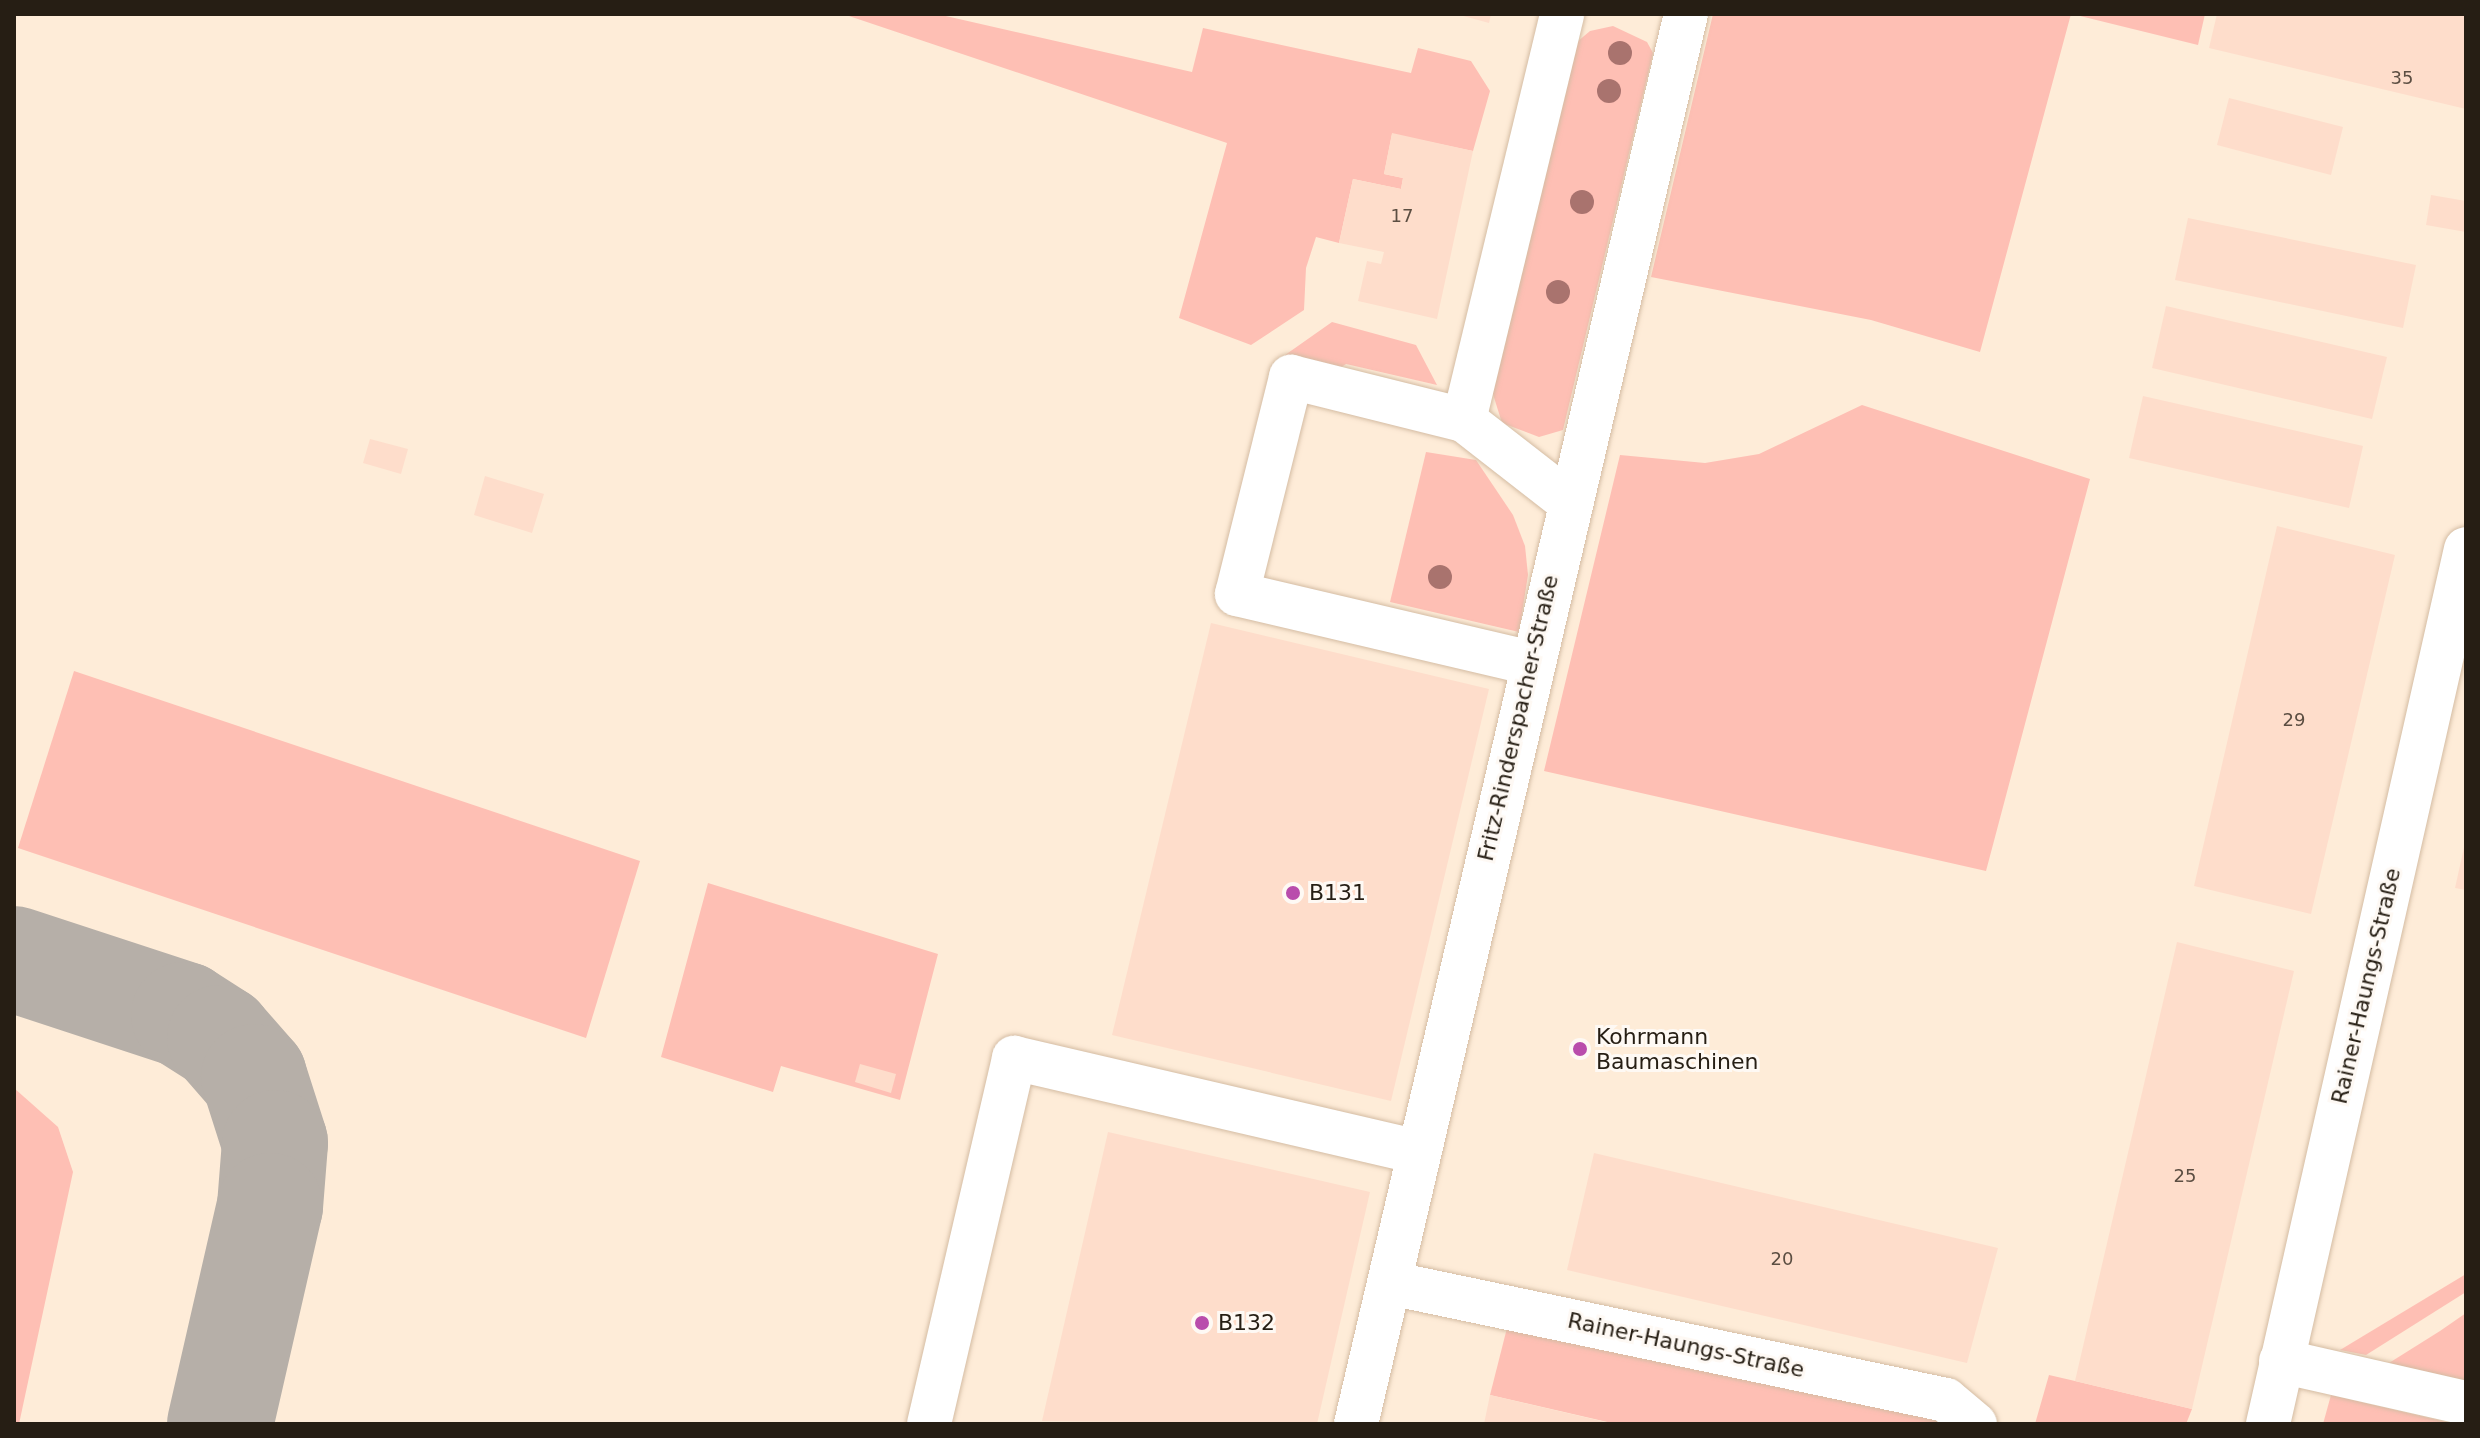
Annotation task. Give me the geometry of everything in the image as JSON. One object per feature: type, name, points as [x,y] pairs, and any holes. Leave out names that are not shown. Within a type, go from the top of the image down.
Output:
[{"type":"street","points":[[1464,420],[1562,14]]},
{"type":"street","name":"Fritz-Rinderspacher-Straße","points":[[1356,1424],[1568,501],[1686,14]]},
{"type":"street","points":[[1531,663],[1237,594],[1291,377],[1464,420],[1568,501]]},
{"type":"street","name":"Rainer-Haungs-Straße","points":[[2268,1424],[2466,549]]},
{"type":"street","points":[[929,1424],[1014,1058],[1418,1152]]},
{"type":"street","name":"Rainer-Haungs-Straße","points":[[1390,1283],[1946,1400],[1975,1424]]},
{"type":"street","points":[[2281,1361],[2466,1403]]},
{"type":"shaded area","points":[[14,14],[2466,14],[2466,1424],[14,1424]]},
{"type":"shaded area","points":[[843,14],[937,14],[1192,72],[1203,28],[1411,73],[1418,48],[1471,61],[1490,91],[1473,151],[1392,134],[1384,174],[1403,178],[1401,189],[1353,179],[1339,243],[1316,237],[1306,268],[1304,310],[1251,345],[1179,318],[1227,143]]},
{"type":"shaded area","points":[[1713,14],[2071,14],[1980,352],[1871,320],[1651,277]]},
{"type":"shaded area","points":[[2072,14],[2205,14],[2198,45]]},
{"type":"shaded area","points":[[1613,26],[1647,42],[1653,53],[1563,430],[1539,437],[1502,423],[1492,391],[1577,42],[1590,31]]},
{"type":"shaded area","points":[[1332,322],[1416,345],[1437,385],[1346,364],[1334,372],[1278,360]]},
{"type":"shaded area","points":[[1862,405],[2090,479],[1986,871],[1544,771],[1620,455],[1705,463],[1759,454]]},
{"type":"shaded area","points":[[1426,452],[1476,460],[1513,515],[1525,546],[1528,575],[1519,632],[1390,602]]},
{"type":"shaded area","points":[[74,671],[640,861],[586,1038],[18,848]]},
{"type":"shaded area","points":[[708,883],[938,954],[900,1100],[781,1066],[773,1092],[661,1057]]},
{"type":"shaded area","points":[[14,1088],[58,1127],[73,1172],[19,1424],[14,1424]]},
{"type":"shaded area","points":[[2466,1274],[2466,1292],[2366,1355],[2340,1350]]},
{"type":"shaded area","points":[[2466,1313],[2466,1382],[2389,1363],[2440,1331]]},
{"type":"shaded area","points":[[1507,1328],[1952,1424],[1616,1424],[1490,1395]]},
{"type":"shaded area","points":[[2049,1375],[2192,1409],[2186,1424],[2035,1424]]},
{"type":"shaded area","points":[[2331,1395],[2455,1424],[2323,1424]]},
{"type":"building","points":[[1456,14],[1491,14],[1489,23]]},
{"type":"building","points":[[2217,14],[2466,14],[2466,109],[2209,48]]},
{"type":"building","points":[[2229,98],[2343,127],[2331,175],[2217,145]]},
{"type":"building","points":[[1392,133],[1473,151],[1437,319],[1358,301],[1367,261],[1381,264],[1384,252],[1339,243],[1353,179],[1401,189],[1403,178],[1384,174]]},
{"type":"building","points":[[2431,195],[2466,201],[2466,232],[2426,225]]},
{"type":"building","points":[[2188,218],[2416,265],[2403,328],[2175,280]]},
{"type":"building","points":[[2166,306],[2387,357],[2372,419],[2152,368]]},
{"type":"building","points":[[2143,396],[2363,446],[2349,508],[2129,458]]},
{"type":"building","points":[[370,439],[408,449],[401,474],[363,463]]},
{"type":"building","points":[[485,476],[544,494],[532,533],[474,515]]},
{"type":"building","points":[[2277,526],[2395,555],[2311,914],[2194,886]]},
{"type":"building","name":"B131","points":[[1211,623],[1489,689],[1391,1101],[1112,1035]]},
{"type":"building","points":[[2466,843],[2466,890],[2455,888]]},
{"type":"building","points":[[2177,942],[2294,971],[2192,1409],[2075,1381]]},
{"type":"building","points":[[860,1064],[896,1074],[891,1093],[855,1082]]},
{"type":"building","name":"B132","points":[[1108,1132],[1370,1192],[1317,1424],[1042,1421]]},
{"type":"building","points":[[1594,1153],[1998,1248],[1967,1363],[1567,1270]]},
{"type":"building","points":[[1490,1395],[1610,1423],[1610,1424],[1484,1424]]},
{"type":"taxiway","points":[[14,959],[184,1015],[220,1038],[254,1077],[275,1143],[270,1206],[220,1424]]},
{"type":"place","name":"B131","points":[[1293,893]]},
{"type":"place","name":"Kohrmann Baumaschinen","points":[[1580,1049]]},
{"type":"place","name":"B132","points":[[1202,1323]]}]
